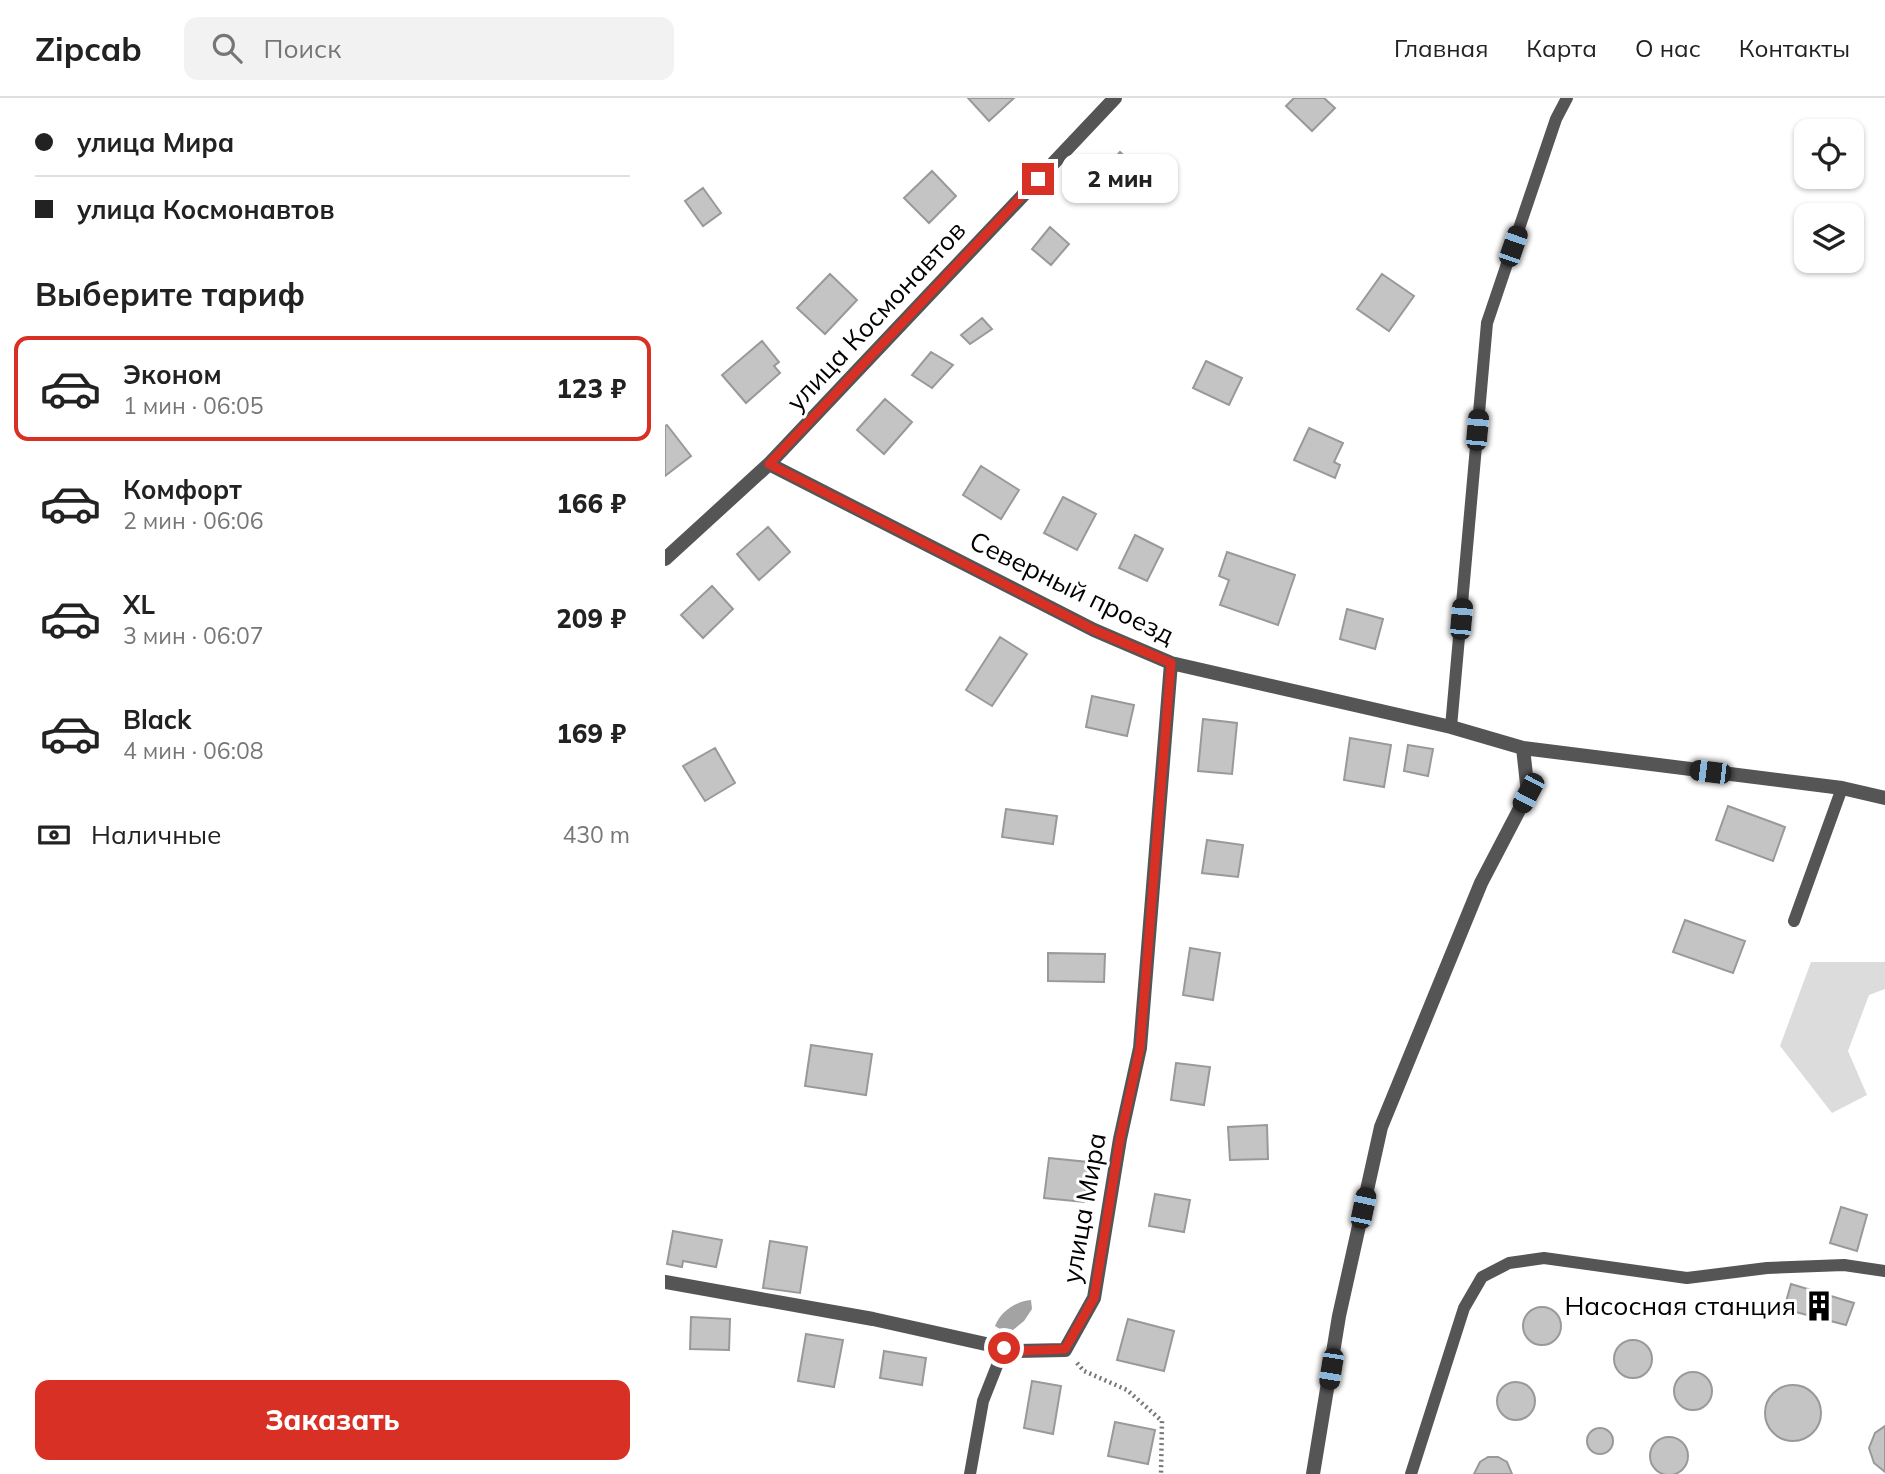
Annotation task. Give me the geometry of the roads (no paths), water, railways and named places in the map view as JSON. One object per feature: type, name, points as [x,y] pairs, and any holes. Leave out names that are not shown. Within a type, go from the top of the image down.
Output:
[{"type":"street","name":"улица Космонавтов","points":[[665,559],[769,464],[1115,98]]},
{"type":"street","name":"Северный проезд","points":[[769,464],[1094,630],[1171,663],[1451,727],[1524,748],[1842,788],[1885,798]]},
{"type":"street","name":"улица Мира","points":[[1004,1348],[1017,1351],[1065,1349],[1094,1298],[1120,1139],[1140,1048],[1171,663]]},
{"type":"street","points":[[1313,1474],[1339,1316],[1381,1127],[1481,883],[1528,793],[1524,748]]},
{"type":"street","points":[[665,1282],[873,1319],[1004,1348]]},
{"type":"lane","points":[[1451,727],[1487,323],[1556,119],[1567,98]]},
{"type":"lane","points":[[1794,921],[1842,788]]},
{"type":"lane","points":[[1411,1474],[1464,1308],[1482,1277],[1509,1263],[1544,1258],[1687,1278],[1767,1268],[1844,1265],[1885,1271]]},
{"type":"lane","points":[[970,1474],[983,1401],[1004,1348]]},
{"type":"place","name":"Насосная станция","points":[[1819,1306]]}]
